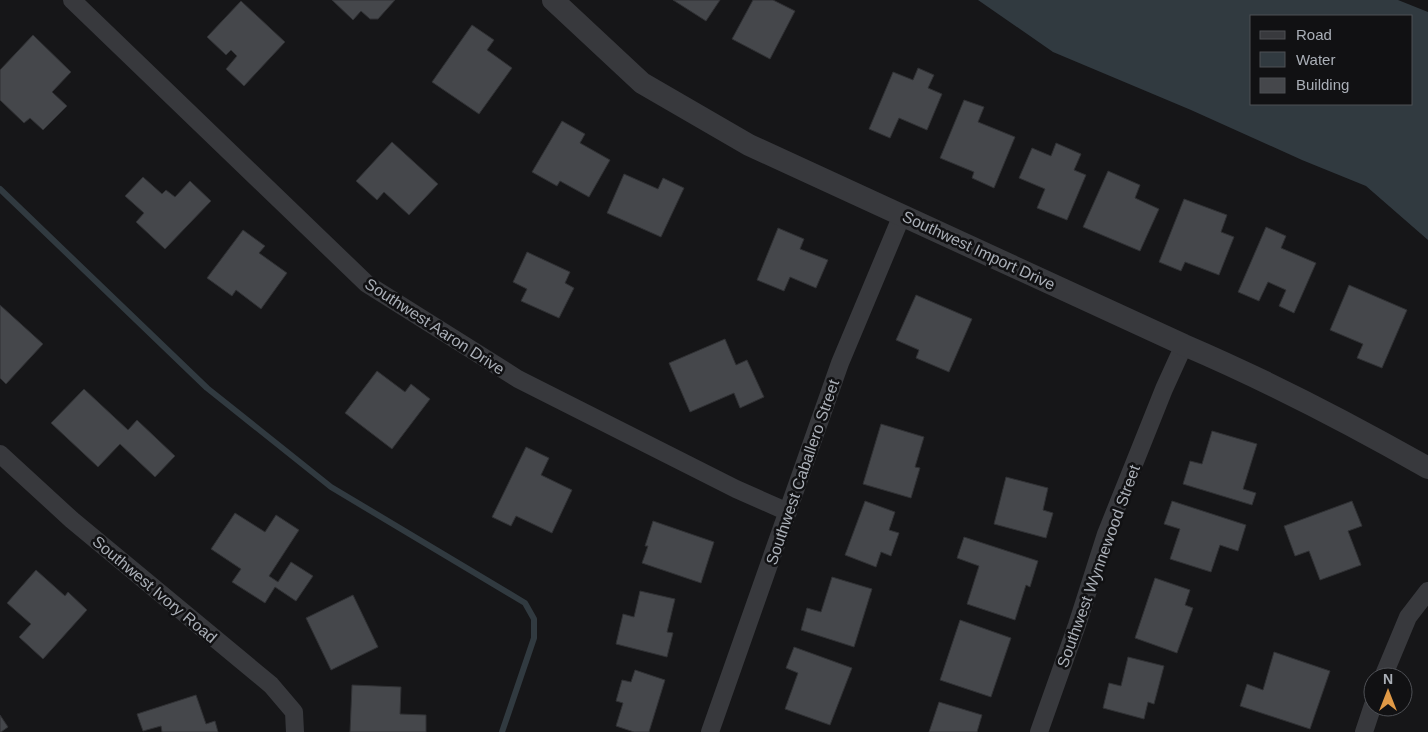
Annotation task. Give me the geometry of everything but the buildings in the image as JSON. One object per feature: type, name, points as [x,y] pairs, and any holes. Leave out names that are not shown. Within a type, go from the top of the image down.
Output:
[{"type":"street","name":"Southwest Aaron Drive","points":[[72,0],[367,284],[518,379],[736,489],[788,512]]},
{"type":"street","name":"Southwest Import Drive","points":[[553,0],[642,83],[749,145],[1184,345],[1247,372],[1372,436],[1428,468]]},
{"type":"street","name":"Southwest Caballero Street","points":[[710,732],[840,364],[902,215]]},
{"type":"street","name":"Southwest Wynnewood Street","points":[[1039,732],[1077,625],[1106,534],[1164,389],[1184,345]]},
{"type":"street","name":"Southwest Ivory Road","points":[[0,454],[72,520],[272,685],[294,712],[295,732]]},
{"type":"street","points":[[1387,667],[1408,618],[1428,591]]},
{"type":"street","points":[[1364,732],[1369,717]]},
{"type":"water","points":[[978,0],[1398,0],[1428,12],[1428,240],[1366,186],[1302,160],[1191,110],[1053,52]]},
{"type":"waterway","points":[[0,189],[207,388],[331,487],[525,603],[534,619],[534,638],[502,732]]}]
